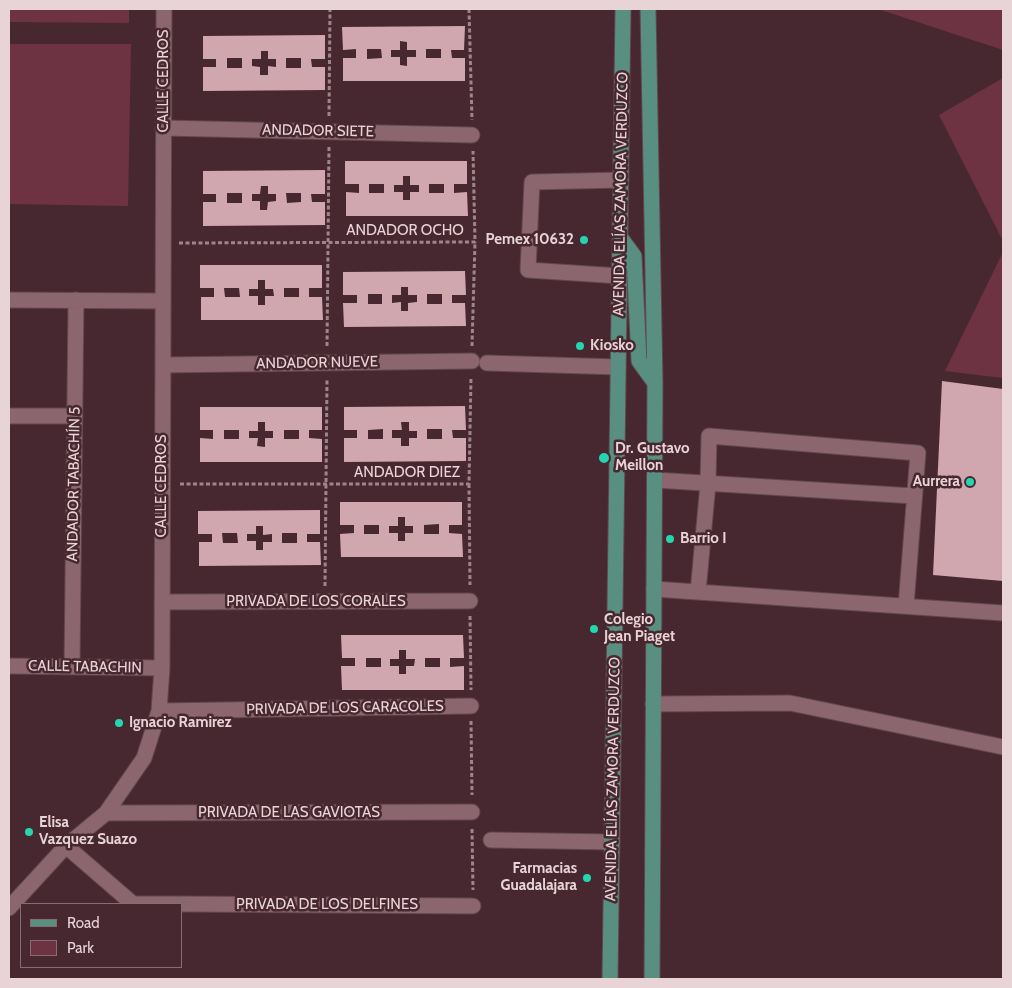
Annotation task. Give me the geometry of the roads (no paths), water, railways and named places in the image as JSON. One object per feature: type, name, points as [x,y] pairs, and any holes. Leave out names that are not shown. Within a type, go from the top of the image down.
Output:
[{"type":"main road","name":"AVENIDA ELÍAS ZAMORA VERDUZCO","points":[[610,979],[623,9]]},
{"type":"main road","name":"AVENIDA ELÍAS ZAMORA VERDUZCO","points":[[648,9],[655,382],[652,979]]},
{"type":"main road","points":[[620,237],[634,256],[639,361],[655,382]]},
{"type":"street","name":"CALLE CEDROS","points":[[9,908],[66,846],[106,813],[144,758],[159,711],[162,668],[164,9]]},
{"type":"street","name":"ANDADOR SIETE","points":[[164,128],[472,135]]},
{"type":"street","points":[[620,276],[528,270],[532,182],[621,180]]},
{"type":"street","points":[[9,300],[163,301]]},
{"type":"street","name":"ANDADOR TABACHÍN 5","points":[[72,667],[76,300]]},
{"type":"street","name":"ANDADOR NUEVE","points":[[163,365],[479,362],[618,367]]},
{"type":"street","points":[[9,416],[75,416]]},
{"type":"street","points":[[698,592],[708,484],[709,436],[918,453],[906,606]]},
{"type":"street","points":[[655,480],[914,496]]},
{"type":"street","points":[[654,589],[1003,613]]},
{"type":"street","name":"PRIVADA DE LOS CORALES","points":[[162,602],[470,601]]},
{"type":"street","name":"CALLE TABACHIN","points":[[9,666],[162,668]]},
{"type":"street","points":[[653,704],[790,703],[1003,747]]},
{"type":"street","name":"PRIVADA DE LOS CARACOLES","points":[[159,711],[471,706]]},
{"type":"street","name":"PRIVADA DE LAS GAVIOTAS","points":[[106,813],[472,812]]},
{"type":"street","points":[[491,840],[612,842]]},
{"type":"street","points":[[66,846],[132,903]]},
{"type":"street","name":"PRIVADA DE LOS DELFINES","points":[[182,904],[473,906]]},
{"type":"place","name":"Pemex 10632","points":[[584,240]]},
{"type":"place","name":"Kiosko","points":[[580,346]]},
{"type":"place","name":"Dr. Gustavo Meillon","points":[[604,458]]},
{"type":"place","name":"Aurrera","points":[[970,482]]},
{"type":"place","name":"Barrio I","points":[[670,539]]},
{"type":"place","name":"Colegio Jean Piaget","points":[[594,629]]},
{"type":"place","name":"Ignacio Ramirez","points":[[119,723]]},
{"type":"place","name":"Elisa Vazquez Suazo","points":[[29,832]]},
{"type":"place","name":"Farmacias Guadalajara","points":[[587,878]]}]
